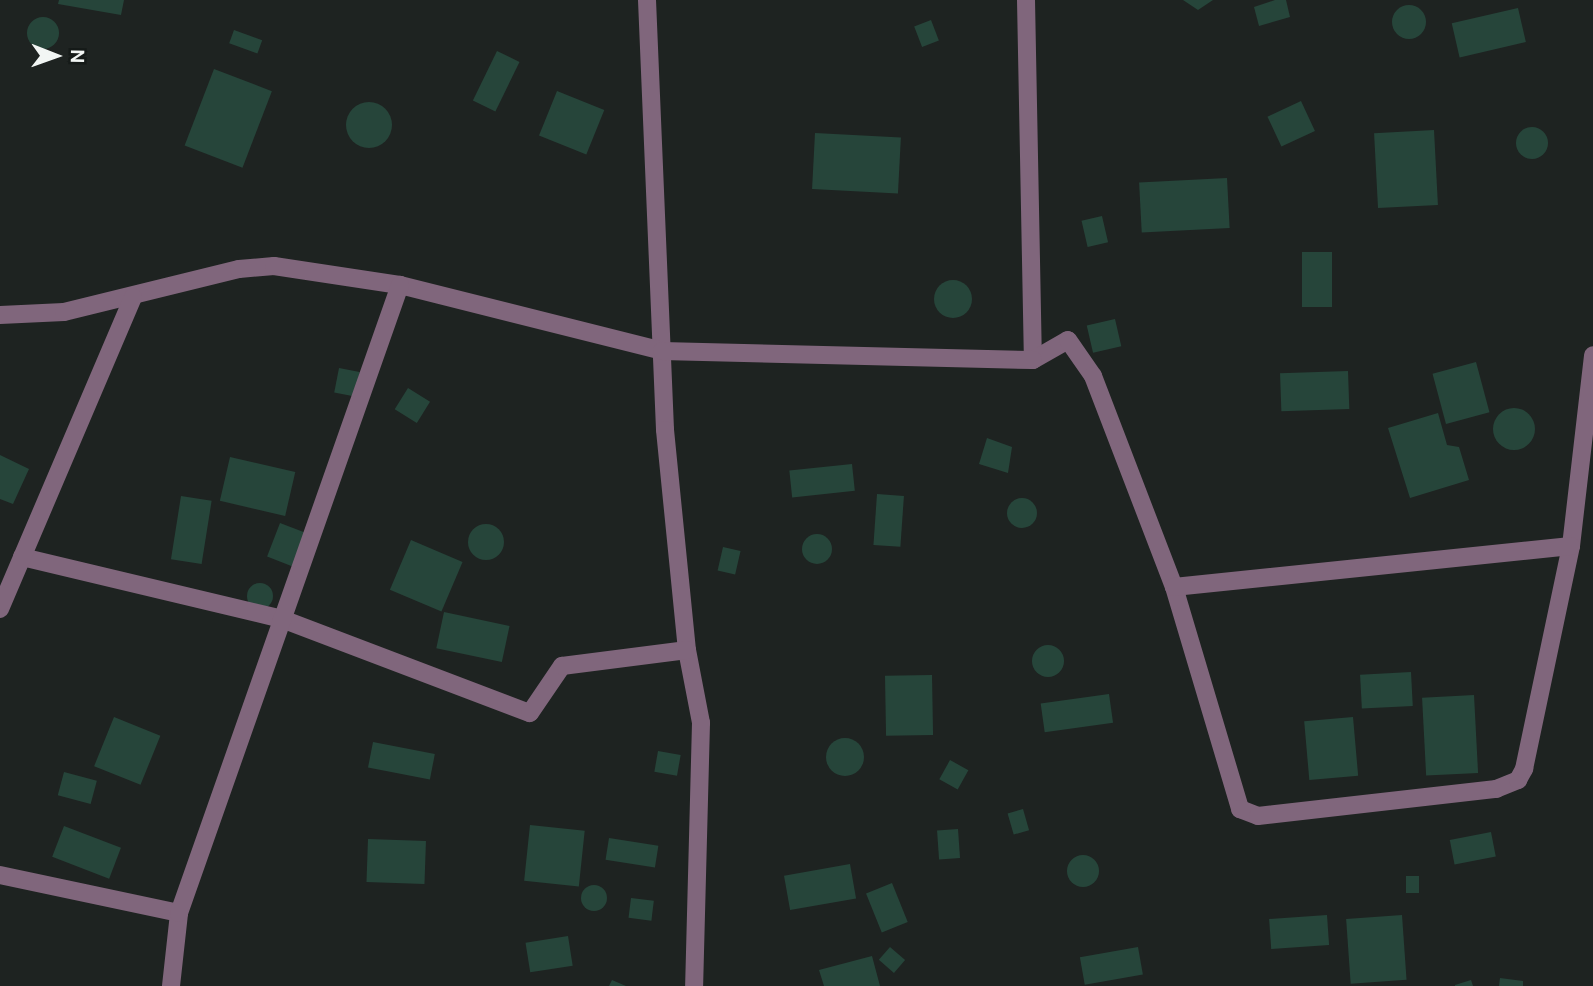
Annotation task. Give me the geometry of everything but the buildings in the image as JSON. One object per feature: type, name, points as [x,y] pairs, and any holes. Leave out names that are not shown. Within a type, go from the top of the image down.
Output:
[{"type":"street","points":[[647,0],[662,352],[687,650],[701,723],[694,986]]},
{"type":"street","points":[[1026,0],[1033,360]]},
{"type":"street","points":[[0,315],[64,312],[239,269],[274,266],[400,285],[662,352],[1033,360],[1068,340],[1083,356],[1174,587],[1234,801],[1240,809],[1258,816],[1496,789],[1518,780],[1524,769],[1571,546],[1593,355]]},
{"type":"street","points":[[171,986],[179,913],[400,285]]},
{"type":"street","points":[[0,610],[133,297]]},
{"type":"street","points":[[1174,587],[1571,546]]},
{"type":"street","points":[[22,557],[282,619],[530,713],[562,666],[687,650]]},
{"type":"street","points":[[0,875],[179,913]]}]
